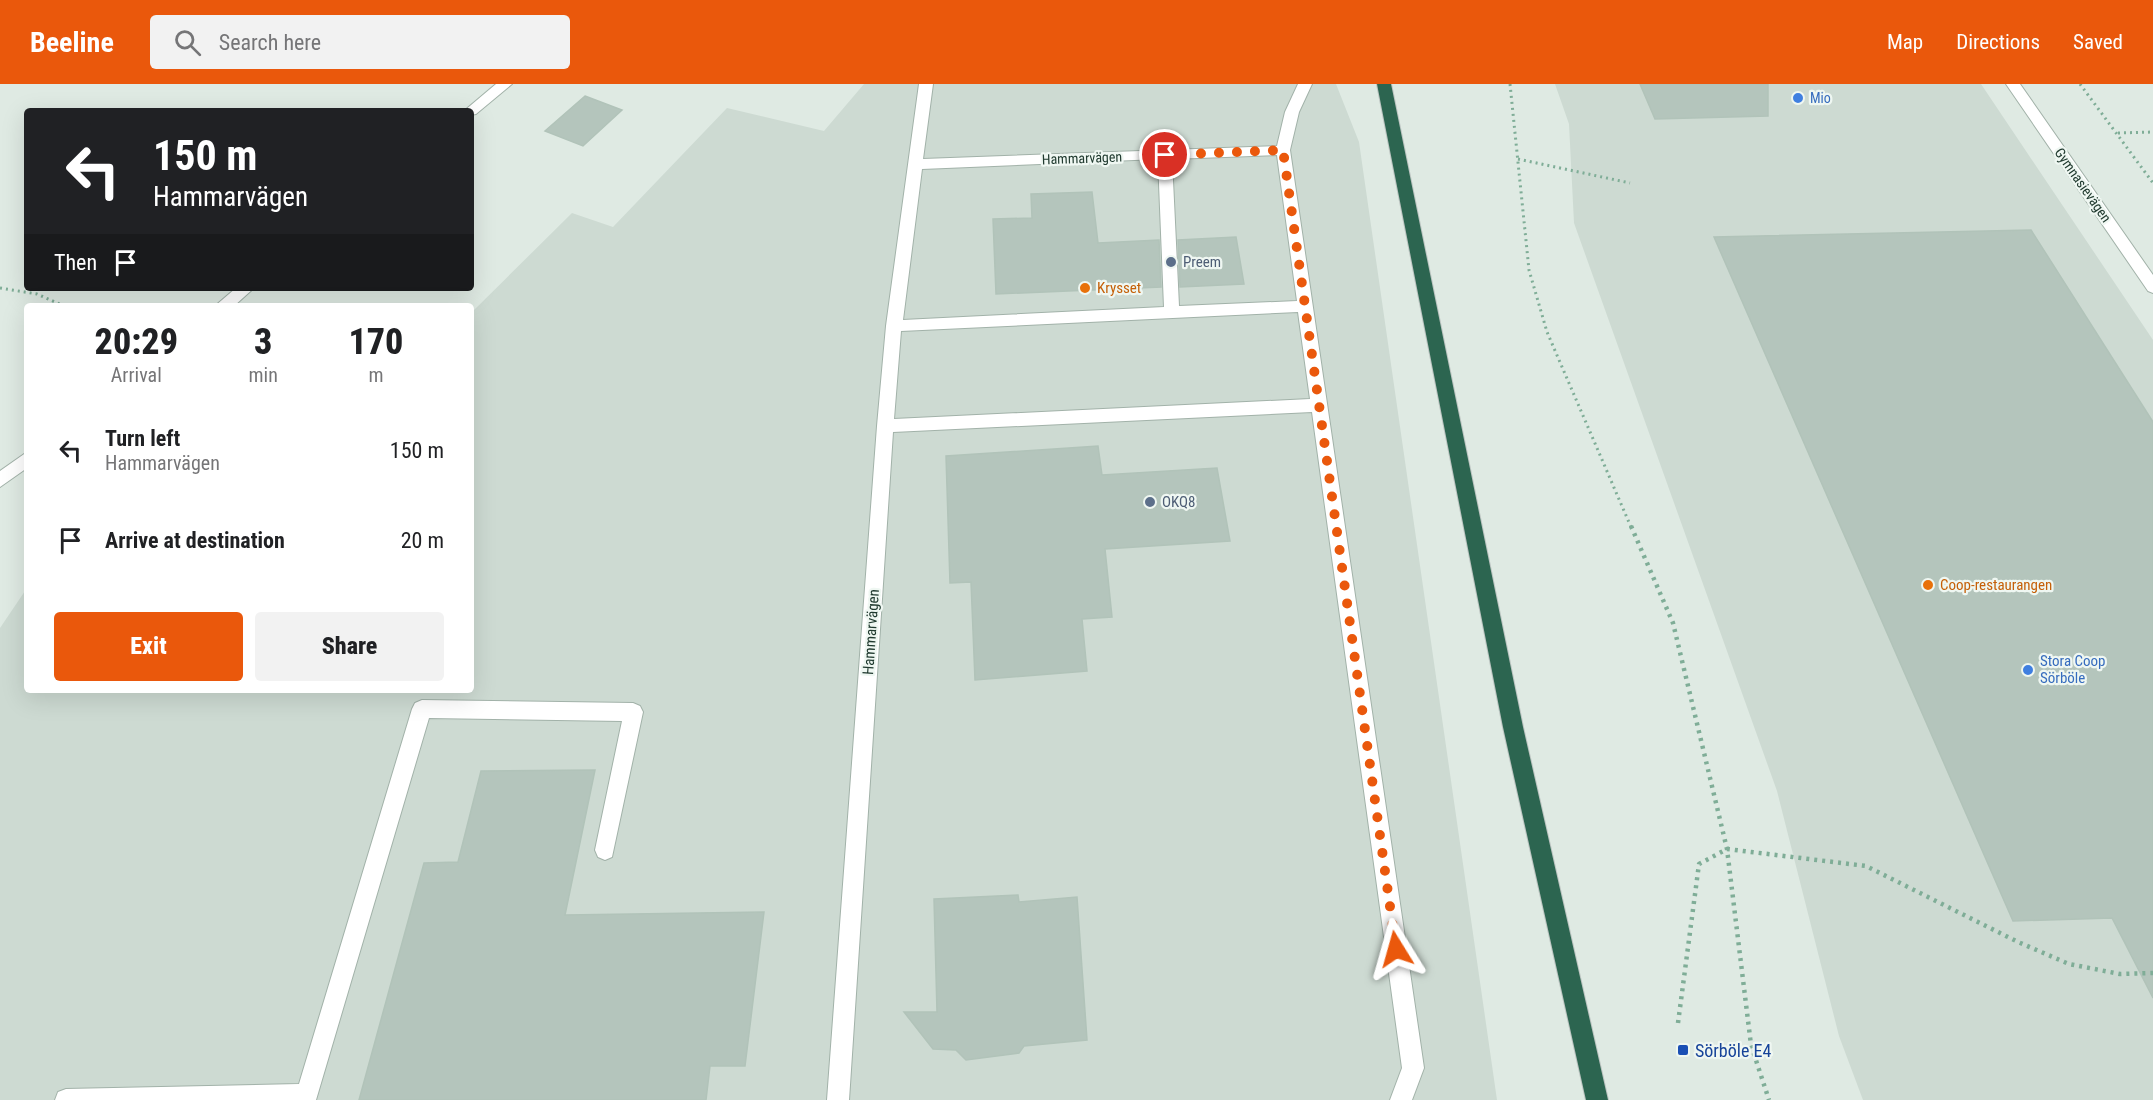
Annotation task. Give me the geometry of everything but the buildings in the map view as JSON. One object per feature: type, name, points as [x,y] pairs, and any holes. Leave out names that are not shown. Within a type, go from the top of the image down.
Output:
[{"type":"highway","points":[[1384,84],[1513,727],[1597,1100]]},
{"type":"street","points":[[474,109],[506,84]]},
{"type":"street","name":"Hammarvägen","points":[[838,1100],[885,426],[894,326],[926,84]]},
{"type":"street","points":[[1305,84],[1292,111],[1283,150],[1413,1068],[1401,1100]]},
{"type":"street","name":"Gymnasievägen","points":[[2013,84],[2153,286]]},
{"type":"street","name":"Hammarvägen","points":[[916,164],[1283,150]]},
{"type":"street","points":[[1165,155],[1172,312]]},
{"type":"street","points":[[227,303],[242,291]]},
{"type":"street","points":[[894,326],[1305,306]]},
{"type":"street","points":[[885,426],[1319,405]]},
{"type":"street","points":[[0,480],[24,461]]},
{"type":"street","points":[[66,1100],[307,1095],[422,709],[633,711],[605,850]]},
{"type":"path","points":[[1510,84],[1529,270],[1547,332],[1673,623],[1727,849],[1751,1045],[1769,1100]]},
{"type":"path","points":[[2080,84],[2153,183]]},
{"type":"path","points":[[2117,133],[2153,132]]},
{"type":"path","points":[[1518,159],[1630,183]]},
{"type":"path","points":[[0,288],[36,294],[57,303]]},
{"type":"path","points":[[1678,1023],[1699,864],[1727,849],[1866,866],[2018,942],[2068,964],[2120,974],[2153,973]]},
{"type":"shaded area","points":[[864,84],[1336,84],[1359,142],[1497,1100],[0,1100],[0,628],[24,592],[24,693],[474,693],[474,310],[572,213],[613,227],[727,108],[824,131]]},
{"type":"shaded area","points":[[1555,84],[1981,84],[2153,340],[2153,1100],[1863,1100],[1839,1036],[1777,791],[1574,223],[1569,124]]},
{"type":"place","name":"Mio","points":[[1798,98]]},
{"type":"place","name":"Preem","points":[[1171,262]]},
{"type":"place","name":"Krysset","points":[[1085,288]]},
{"type":"place","name":"OKQ8","points":[[1150,502]]},
{"type":"place","name":"Coop-restaurangen","points":[[1928,585]]},
{"type":"place","name":"Stora Coop Sörböle","points":[[2028,670]]},
{"type":"place","name":"Sörböle E4","points":[[1683,1050]]},
{"type":"route","points":[[1165,155],[1283,150],[1396,949]]}]
